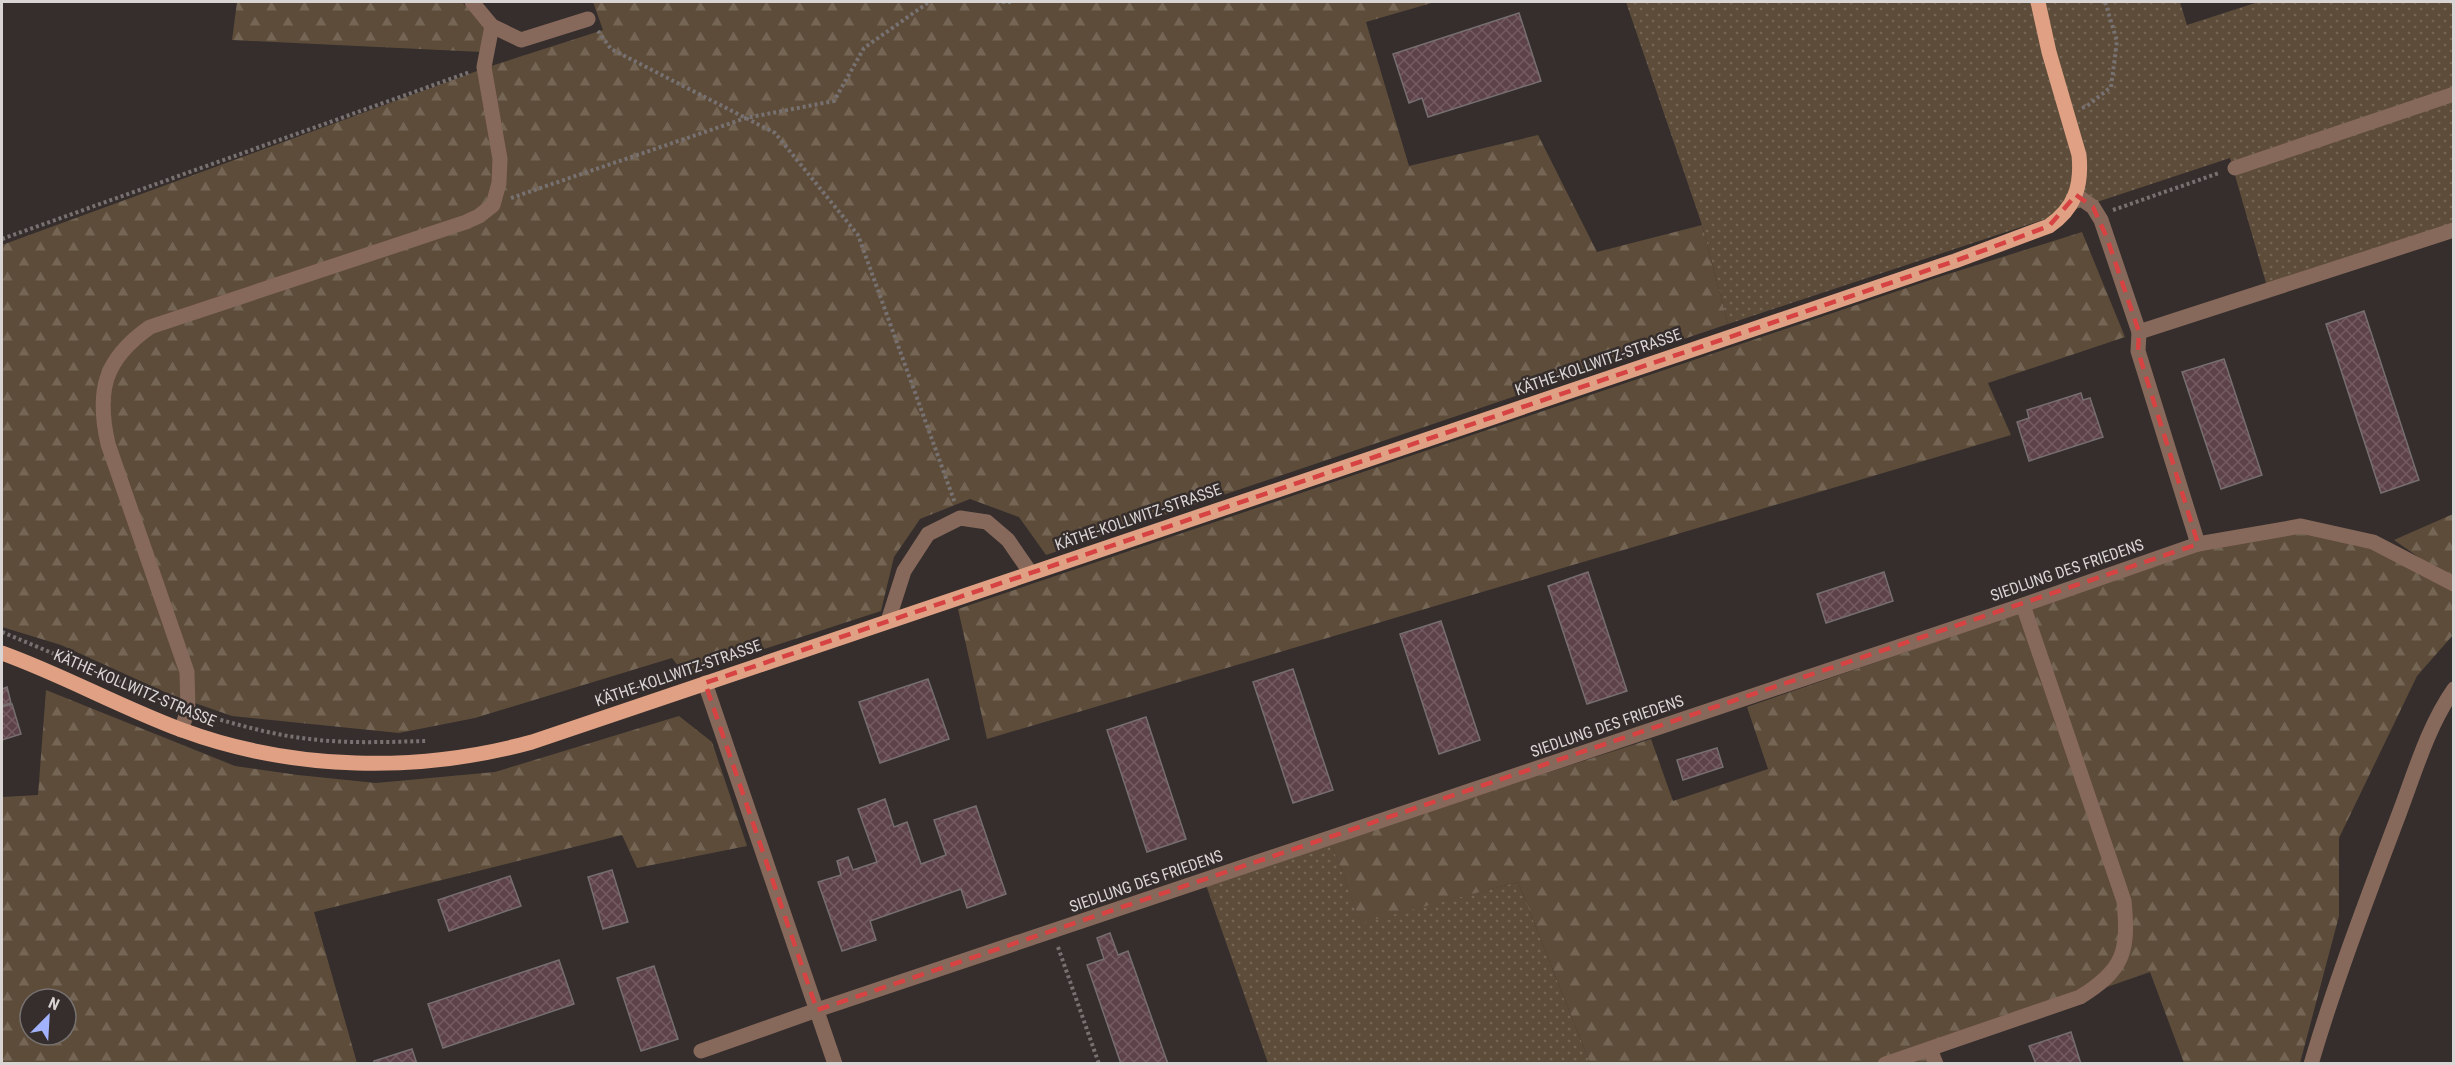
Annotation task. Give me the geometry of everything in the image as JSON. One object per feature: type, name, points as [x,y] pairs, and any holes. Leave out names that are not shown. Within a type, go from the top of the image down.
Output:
[{"type":"main road","name":"KÄTHE-KOLLWITZ-STRASSE","points":[[2,653],[40,667],[181,730],[239,747],[300,759],[367,763],[426,761],[480,755],[532,742],[2000,245],[2049,226],[2061,217],[2076,195],[2081,173],[2079,155],[2049,52],[2038,2]]},
{"type":"street","points":[[472,2],[492,26],[521,40],[588,19]]},
{"type":"street","points":[[181,730],[188,710],[187,672],[106,436],[102,418],[104,393],[111,365],[128,342],[150,327],[466,222],[479,216],[493,205],[499,183],[500,159],[484,67],[492,26]]},
{"type":"street","points":[[2235,168],[2454,94]]},
{"type":"street","points":[[2076,195],[2093,207],[2098,215],[2139,332],[2138,351],[2198,544]]},
{"type":"street","points":[[2139,332],[2454,230]]},
{"type":"street","points":[[888,621],[904,571],[928,534],[960,518],[987,522],[1008,540],[1030,572]]},
{"type":"street","name":"SIEDLUNG DES FRIEDENS","points":[[701,1052],[817,1010],[2023,605],[2198,544],[2301,526],[2373,542],[2454,584]]},
{"type":"street","points":[[1885,1064],[2080,997],[2112,973],[2122,956],[2127,931],[2124,901],[2023,605]]},
{"type":"street","points":[[705,682],[835,1064]]},
{"type":"street","points":[[2311,1064],[2322,1027],[2393,830],[2439,710],[2454,689]]},
{"type":"street","points":[[1930,1049],[1936,1064]]},
{"type":"path","points":[[493,205],[747,118],[834,101],[864,48],[929,2]]},
{"type":"path","points":[[996,2],[1013,2]]},
{"type":"path","points":[[2066,112],[2087,106],[2111,87],[2117,41],[2105,2]]},
{"type":"path","points":[[588,19],[611,49],[775,133],[858,234],[917,392],[960,518]]},
{"type":"path","points":[[2,239],[484,67]]},
{"type":"path","points":[[2098,215],[2235,168]]},
{"type":"path","points":[[2,632],[188,710],[248,728],[303,738],[380,742],[434,741]]},
{"type":"path","points":[[1053,932],[1099,1064]]},
{"type":"highlighted area","points":[[2076,195],[2093,207],[2107,238],[2139,332],[2138,351],[2198,544],[817,1010],[705,683],[1955,261],[2049,226]]},
{"type":"green space","points":[[237,2],[462,2],[487,29],[482,52],[232,40]]},
{"type":"green space","points":[[593,2],[1435,2],[1366,22],[1409,166],[1538,135],[1597,252],[1702,225],[1728,324],[1046,555],[1019,517],[970,499],[920,519],[894,557],[881,611],[685,675],[672,658],[475,718],[399,733],[232,716],[169,694],[61,645],[2,627],[2,245],[488,67],[603,30]]},
{"type":"green space","points":[[1626,2],[2180,2],[2187,25],[2258,2],[2453,2],[2453,230],[2268,290],[2230,158],[1728,324],[1702,225]]},
{"type":"green space","points":[[2082,232],[2125,337],[1988,383],[2011,435],[987,739],[958,609],[1942,276]]},
{"type":"green space","points":[[2453,514],[2453,581],[2394,540]]},
{"type":"green space","points":[[2303,532],[2376,548],[2453,585],[2453,635],[2417,676],[2339,838],[2339,916],[2300,1063],[2184,1063],[2150,972],[1930,1049],[1936,1063],[1590,1063],[1518,882],[1361,923],[1331,843],[1651,739],[1673,801],[1768,769],[1747,707],[2201,550]]},
{"type":"green space","points":[[46,690],[235,766],[376,783],[495,772],[679,716],[712,742],[747,846],[637,868],[622,835],[314,912],[357,1063],[2,1063],[2,797],[38,795]]},
{"type":"green space","points":[[1331,843],[1361,922],[1518,882],[1590,1063],[1268,1063],[1206,885]]},
{"type":"building","points":[[1519,13],[1541,81],[1428,117],[1422,98],[1409,103],[1393,54]]},
{"type":"building","points":[[2364,311],[2419,480],[2381,493],[2326,324]]},
{"type":"building","points":[[2224,359],[2262,475],[2221,489],[2182,372]]},
{"type":"building","points":[[2081,393],[2083,400],[2090,398],[2103,437],[2029,461],[2017,422],[2029,418],[2027,410]]},
{"type":"building","points":[[1588,572],[1627,691],[1587,704],[1548,586]]},
{"type":"building","points":[[1884,572],[1893,601],[1826,623],[1817,594]]},
{"type":"building","points":[[1441,621],[1480,740],[1439,754],[1400,634]]},
{"type":"building","points":[[1293,669],[1333,790],[1293,803],[1253,682]]},
{"type":"building","points":[[928,679],[949,739],[880,763],[859,702]]},
{"type":"building","points":[[7,687],[11,703],[2,706],[2,689]]},
{"type":"building","points":[[12,704],[21,734],[2,740],[2,707]]},
{"type":"building","points":[[1146,717],[1186,839],[1147,852],[1107,730]]},
{"type":"building","points":[[1717,748],[1723,767],[1683,780],[1677,760]]},
{"type":"building","points":[[885,799],[894,827],[907,822],[921,864],[946,855],[934,820],[976,806],[1006,894],[967,908],[961,889],[870,921],[876,940],[842,951],[818,882],[841,875],[837,861],[848,857],[853,870],[877,862],[858,809]]},
{"type":"building","points":[[612,870],[628,922],[603,929],[588,877]]},
{"type":"building","points":[[510,876],[521,906],[449,931],[438,900]]},
{"type":"building","points":[[1110,933],[1118,955],[1128,951],[1168,1064],[1121,1064],[1087,965],[1104,959],[1097,938]]},
{"type":"building","points":[[559,960],[574,1004],[443,1048],[428,1004]]},
{"type":"building","points":[[654,966],[678,1039],[641,1051],[617,978]]},
{"type":"building","points":[[2071,1032],[2081,1064],[2036,1064],[2029,1046]]},
{"type":"building","points":[[412,1049],[417,1064],[374,1064],[374,1061]]}]
